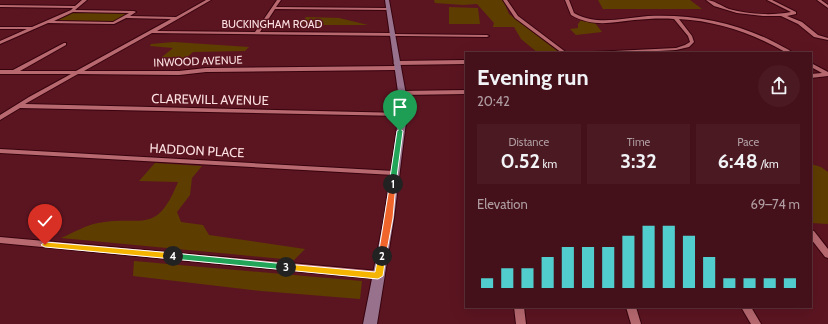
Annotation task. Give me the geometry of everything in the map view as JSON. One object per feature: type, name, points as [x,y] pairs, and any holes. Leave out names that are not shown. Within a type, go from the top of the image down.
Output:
[{"type":"main road","points":[[370,324],[389,218],[404,106],[386,0]]},
{"type":"street","points":[[0,42],[49,22],[74,9],[85,0]]},
{"type":"street","points":[[0,118],[78,72],[210,0]]},
{"type":"street","points":[[256,34],[279,0]]},
{"type":"street","points":[[505,0],[516,17],[564,52]]},
{"type":"street","points":[[567,0],[572,14],[580,19],[593,22],[676,18],[710,21],[740,28],[766,39],[789,52]]},
{"type":"street","points":[[708,0],[725,9],[760,15],[795,12],[769,0]]},
{"type":"street","points":[[819,0],[828,6]]},
{"type":"street","points":[[0,6],[134,12],[127,17],[109,23],[49,22]]},
{"type":"street","points":[[273,8],[388,9]]},
{"type":"street","points":[[780,14],[800,23],[816,36],[827,39]]},
{"type":"street","points":[[127,17],[178,18]]},
{"type":"street","points":[[614,52],[676,49],[687,46],[692,42],[690,36],[676,18]]},
{"type":"street","points":[[0,28],[33,28]]},
{"type":"street","name":"BUCKINGHAM ROAD","points":[[151,32],[487,36]]},
{"type":"street","points":[[13,72],[64,44]]},
{"type":"street","name":"INWOOD AVENUE","points":[[0,72],[179,74],[206,70],[396,66],[465,62]]},
{"type":"street","points":[[812,65],[828,74]]},
{"type":"street","points":[[812,76],[828,74]]},
{"type":"street","points":[[402,93],[465,92]]},
{"type":"street","name":"CLAREWILL AVENUE","points":[[18,106],[402,114]]},
{"type":"street","name":"HADDON PLACE","points":[[0,151],[394,173]]},
{"type":"street","points":[[812,234],[828,256]]},
{"type":"street","points":[[0,240],[378,276]]},
{"type":"street","points":[[519,308],[521,324]]},
{"type":"street","points":[[631,308],[636,324]]},
{"type":"street","points":[[747,308],[756,324]]},
{"type":"shaded area","points":[[434,0],[503,0],[509,14],[559,52],[537,52],[521,39],[514,27],[493,27],[494,23],[477,4],[463,5],[435,3]]},
{"type":"shaded area","points":[[598,0],[690,0],[702,9],[603,9]]},
{"type":"shaded area","points":[[449,7],[478,8],[480,24],[449,24]]},
{"type":"shaded area","points":[[72,12],[129,12],[131,14],[112,22],[54,20]]},
{"type":"shaded area","points":[[306,17],[339,18],[368,25],[317,25],[301,23]]},
{"type":"shaded area","points":[[581,20],[595,23],[602,32],[576,35],[570,29],[578,28],[578,24]]},
{"type":"shaded area","points":[[174,42],[249,47],[245,51],[193,52],[186,58],[162,57],[173,48],[150,46],[151,44]]},
{"type":"shaded area","points":[[155,163],[202,166],[192,178],[190,195],[177,212],[181,222],[203,225],[209,235],[305,249],[294,260],[61,238],[93,224],[113,221],[147,220],[155,217],[163,210],[178,182],[139,181]]},
{"type":"shaded area","points":[[812,164],[821,167],[828,172],[828,224],[812,223]]},
{"type":"shaded area","points":[[134,261],[362,281],[360,299],[261,291],[133,276]]},
{"type":"route","points":[[45,245],[378,276],[389,218],[400,131]]}]
